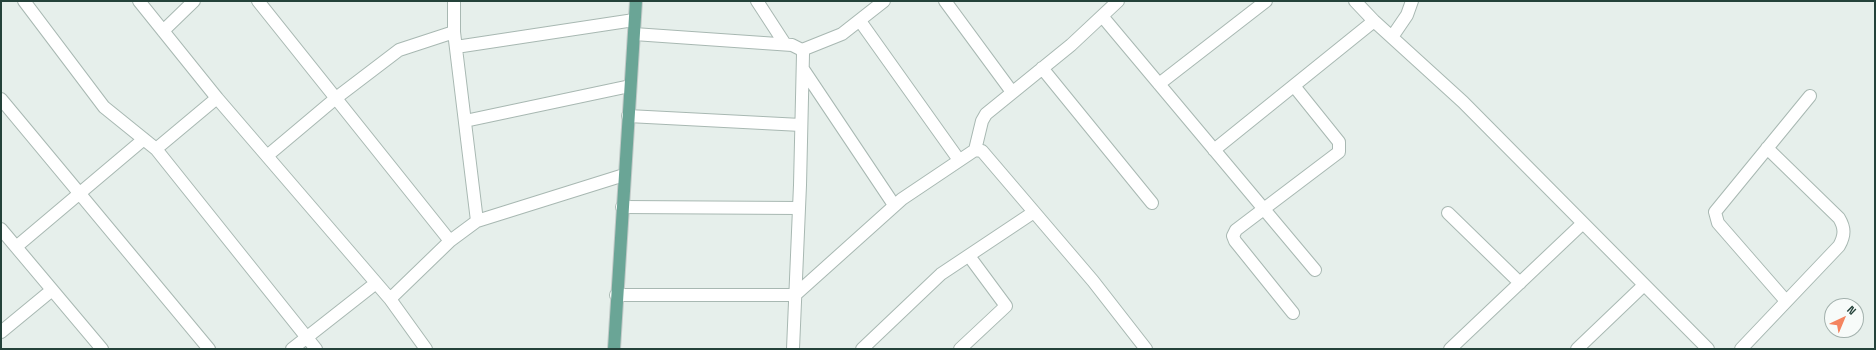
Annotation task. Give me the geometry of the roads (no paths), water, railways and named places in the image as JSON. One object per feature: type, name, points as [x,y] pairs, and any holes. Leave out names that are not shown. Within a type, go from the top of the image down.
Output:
[{"type":"main road","points":[[614,349],[616,295],[636,1]]},
{"type":"street","points":[[24,1],[104,108],[156,149],[316,349]]},
{"type":"street","points":[[139,1],[217,98],[390,299],[426,349]]},
{"type":"street","points":[[163,31],[194,1]]},
{"type":"street","points":[[258,1],[450,241]]},
{"type":"street","points":[[454,1],[454,32],[477,220]]},
{"type":"street","points":[[757,1],[785,44]]},
{"type":"street","points":[[634,34],[785,44],[792,45],[802,50],[842,34],[884,1]]},
{"type":"street","points":[[945,1],[1012,92]]},
{"type":"street","points":[[975,150],[983,117],[1042,68],[1118,1]]},
{"type":"street","points":[[1159,84],[1266,1]]},
{"type":"street","points":[[1355,1],[1374,21],[1463,102],[1708,349]]},
{"type":"street","points":[[1392,37],[1407,15],[1412,1]]},
{"type":"street","points":[[1102,16],[1315,270]]},
{"type":"street","points":[[456,47],[634,20]]},
{"type":"street","points":[[860,20],[959,160]]},
{"type":"street","points":[[1214,150],[1374,21]]},
{"type":"street","points":[[267,156],[336,98],[399,50],[454,32]]},
{"type":"street","points":[[793,349],[802,125],[802,50]]},
{"type":"street","points":[[1042,68],[1152,203]]},
{"type":"street","points":[[803,69],[894,205]]},
{"type":"street","points":[[465,121],[630,86]]},
{"type":"street","points":[[1293,314],[1235,241],[1234,236],[1236,230],[1263,208],[1336,155],[1340,147],[1339,142],[1294,86]]},
{"type":"street","points":[[1786,301],[1718,223],[1715,217],[1717,206],[1810,96]]},
{"type":"street","points":[[156,149],[217,98]]},
{"type":"street","points":[[1,99],[209,349]]},
{"type":"street","points":[[628,116],[802,125]]},
{"type":"street","points":[[16,247],[144,139]]},
{"type":"street","points":[[1741,349],[1839,246],[1844,237],[1843,226],[1839,218],[1767,148]]},
{"type":"street","points":[[616,295],[795,295],[906,195],[975,150],[982,151],[1093,281],[1146,349]]},
{"type":"street","points":[[390,299],[450,241],[477,220],[624,175]]},
{"type":"street","points":[[622,207],[799,208]]},
{"type":"street","points":[[862,349],[935,280],[1034,212]]},
{"type":"street","points":[[1448,213],[1520,283]]},
{"type":"street","points":[[1450,349],[1583,223]]},
{"type":"street","points":[[2,230],[102,349]]},
{"type":"street","points":[[960,349],[1006,306],[969,256]]},
{"type":"street","points":[[292,349],[376,283]]},
{"type":"street","points":[[1577,349],[1644,285]]},
{"type":"street","points":[[1,332],[52,290]]}]
